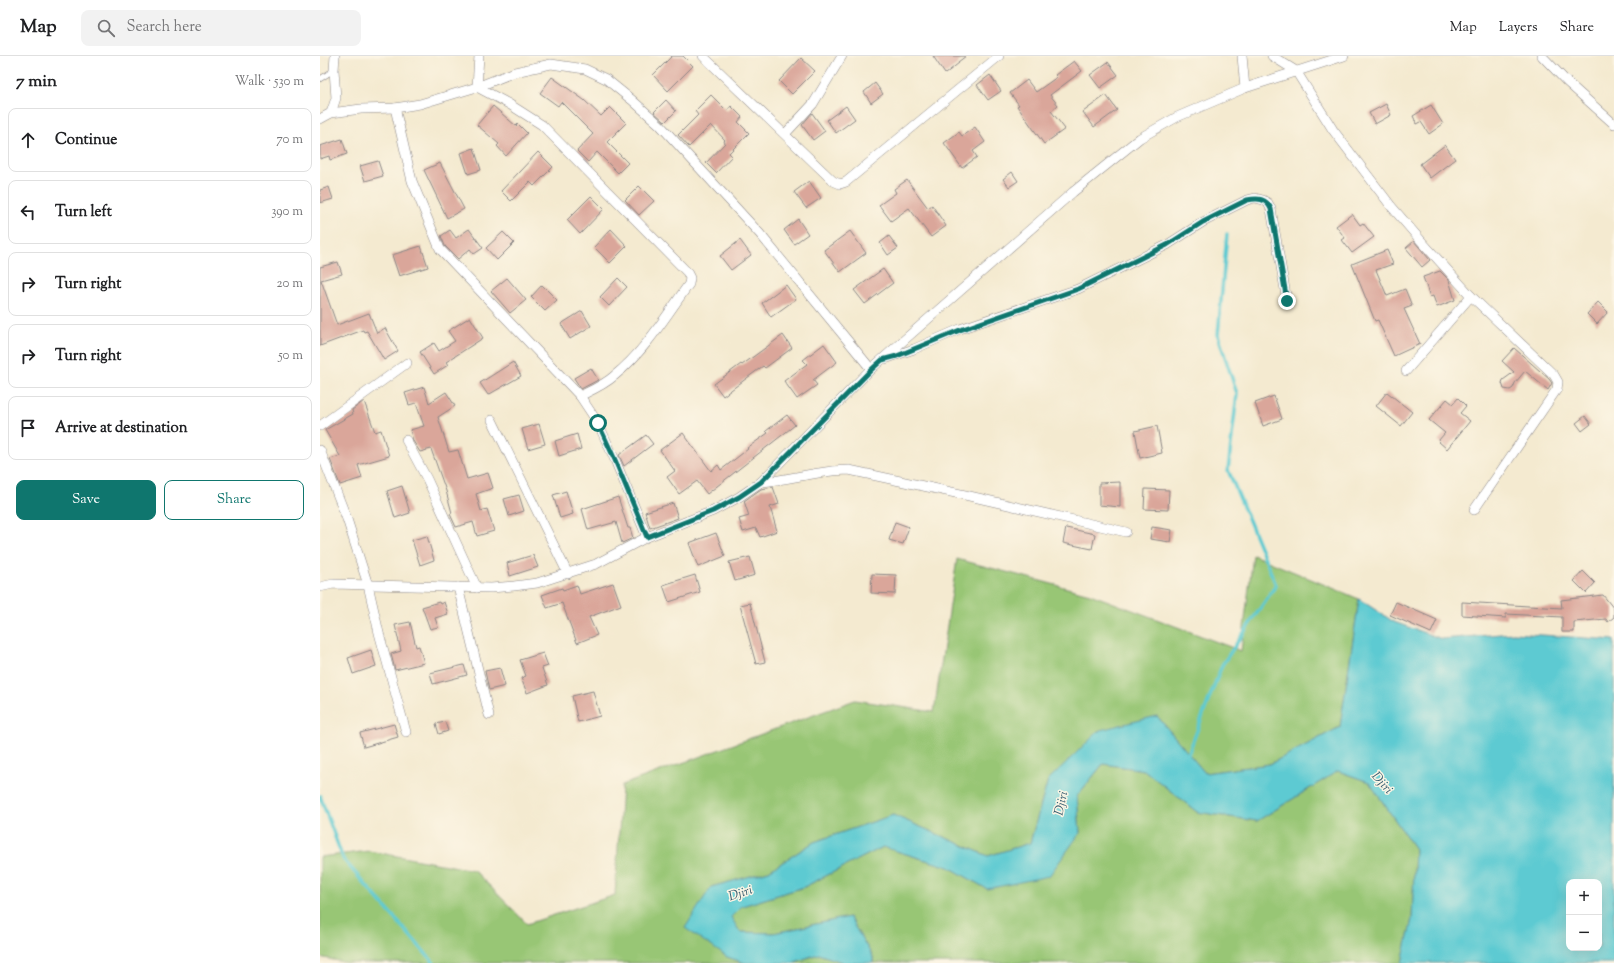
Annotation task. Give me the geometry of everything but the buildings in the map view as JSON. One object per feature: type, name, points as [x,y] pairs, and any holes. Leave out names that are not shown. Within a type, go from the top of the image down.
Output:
[{"type":"street","points":[[331,113],[336,98],[334,70],[336,56]]},
{"type":"street","points":[[477,87],[479,56]]},
{"type":"street","points":[[703,56],[834,181],[840,184],[846,182],[999,56]]},
{"type":"street","points":[[785,134],[813,104],[842,56]]},
{"type":"street","points":[[1242,56],[1245,88]]},
{"type":"street","points":[[1272,56],[1296,70],[1334,130],[1363,170],[1423,244],[1471,296],[1554,376],[1558,382],[1557,389],[1474,510]]},
{"type":"street","points":[[320,587],[333,584],[477,588],[537,583],[596,564],[647,537],[713,511],[739,497],[761,482],[882,360],[1073,192],[1140,138],[1178,117],[1245,88],[1296,70],[1344,56]]},
{"type":"street","points":[[1542,56],[1572,87],[1614,124]]},
{"type":"street","points":[[320,120],[331,113],[361,109],[395,108],[420,104],[477,87],[516,72],[551,64],[585,69],[606,79],[660,125],[760,234],[871,370]]},
{"type":"street","points":[[477,87],[509,104],[542,125],[681,266],[690,278],[689,284],[638,354],[614,377],[580,396]]},
{"type":"street","points":[[395,108],[412,181],[440,249],[580,396],[598,423],[647,537]]},
{"type":"street","points":[[882,360],[897,356],[960,330],[1078,289],[1167,245],[1203,222],[1238,204],[1255,198],[1268,203],[1271,209],[1287,301]]},
{"type":"street","points":[[1406,371],[1471,296]]},
{"type":"street","points":[[320,426],[407,363]]},
{"type":"street","points":[[492,420],[568,574]]},
{"type":"street","points":[[406,440],[427,478],[477,588]]},
{"type":"street","points":[[320,450],[347,519],[368,585],[379,633],[406,732]]},
{"type":"street","points":[[761,482],[782,480],[834,470],[849,470],[1126,532]]},
{"type":"street","points":[[458,587],[488,715]]},
{"type":"lane","points":[[320,79],[334,70]]},
{"type":"green space","points":[[1253,555],[1359,599],[1340,727],[1270,764],[1205,773],[1157,716],[1048,780],[1030,843],[988,856],[893,815],[814,842],[769,871],[711,887],[727,957],[745,963],[347,963],[320,957],[320,857],[369,851],[474,870],[527,924],[615,895],[622,785],[855,700],[934,712],[957,559],[1090,594],[1241,651]]},
{"type":"green space","points":[[1103,764],[1144,770],[1197,812],[1257,821],[1338,771],[1369,782],[1415,849],[1412,919],[1402,963],[873,963],[873,957],[849,917],[774,933],[740,932],[730,917],[742,906],[804,887],[883,847],[949,867],[987,889],[1080,833],[1077,796]]},
{"type":"green space","points":[[818,954],[845,963],[792,963]]},
{"type":"water","name":"Djiri","points":[[1359,599],[1394,622],[1442,639],[1513,633],[1614,640],[1614,963],[1402,963],[1412,919],[1415,849],[1369,782],[1338,771],[1257,821],[1197,812],[1144,770],[1103,764],[1077,796],[1080,833],[1049,876],[987,889],[949,867],[883,847],[804,887],[742,906],[731,917],[740,932],[774,933],[849,917],[873,957],[873,963],[845,963],[818,954],[792,963],[745,963],[727,957],[685,928],[711,887],[769,871],[814,842],[893,815],[988,856],[1030,843],[1048,780],[1100,730],[1157,716],[1205,773],[1270,764],[1340,727]]},
{"type":"waterway","points":[[1187,757],[1222,665],[1276,585],[1228,470],[1237,394],[1218,335],[1227,234]]},
{"type":"waterway","points":[[320,796],[343,859],[434,963]]},
{"type":"route","points":[[598,423],[647,537],[713,511],[739,497],[761,482],[882,360],[897,356],[960,330],[1078,289],[1167,245],[1203,222],[1247,200],[1255,198],[1263,200],[1268,203],[1271,209],[1287,301]]}]
